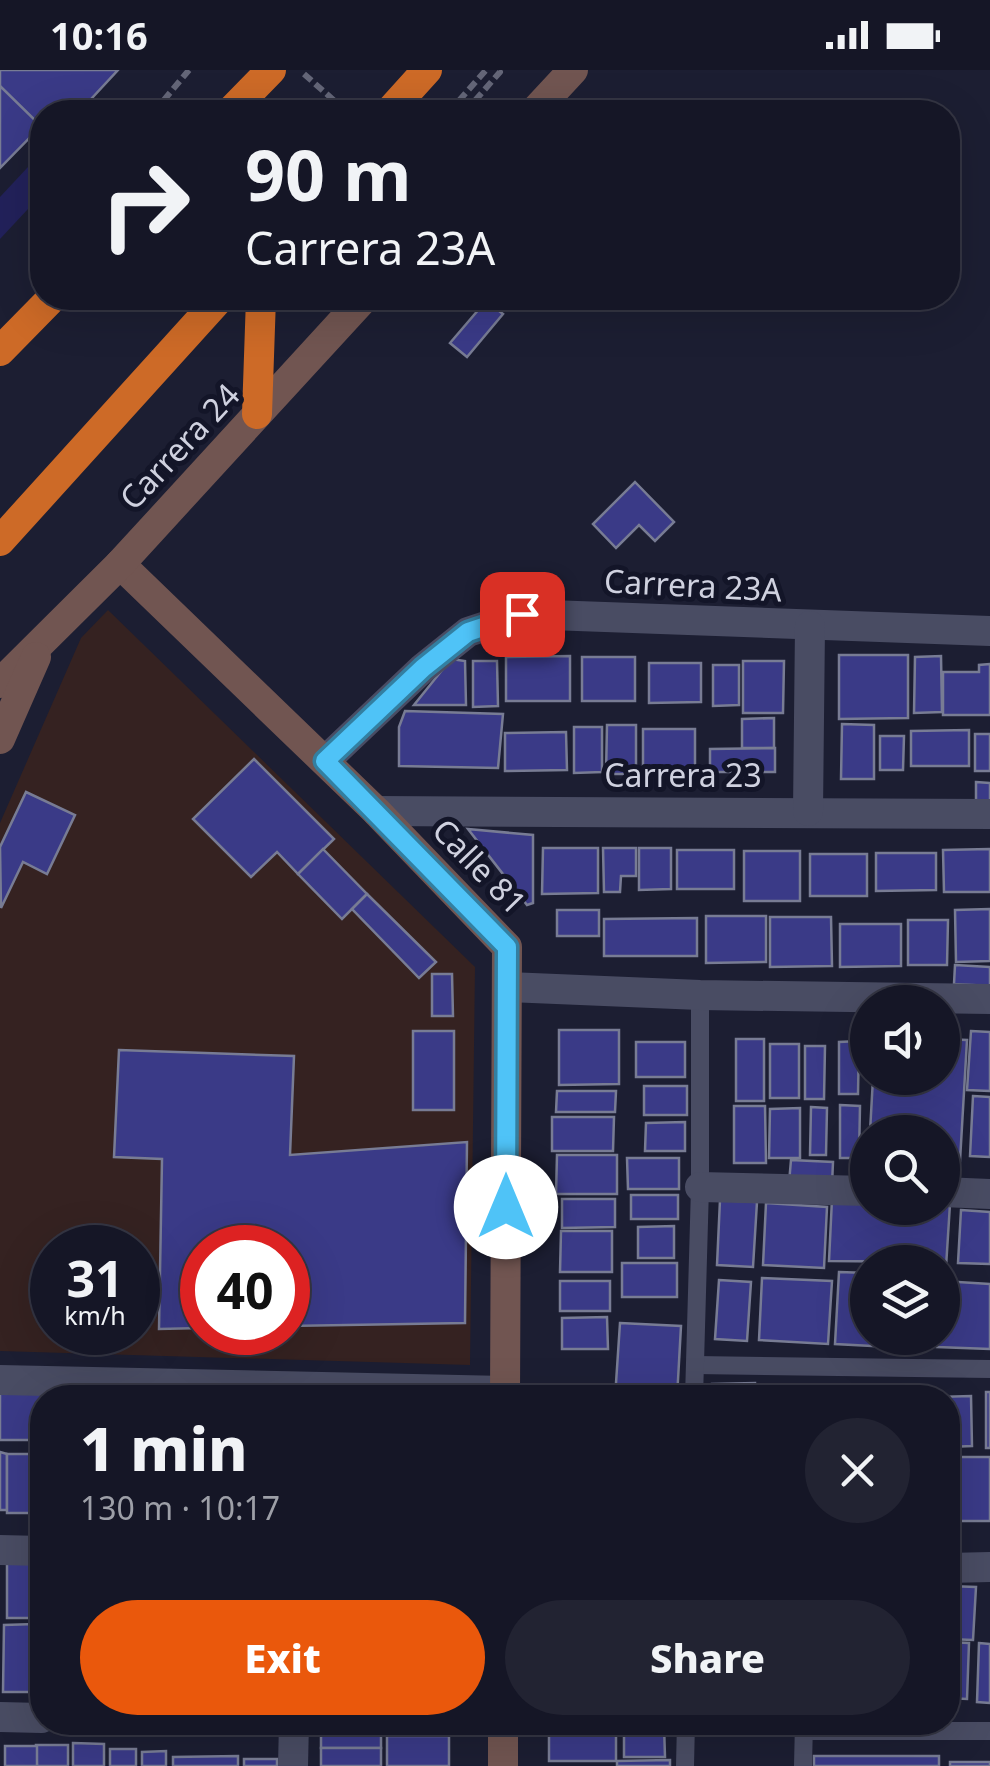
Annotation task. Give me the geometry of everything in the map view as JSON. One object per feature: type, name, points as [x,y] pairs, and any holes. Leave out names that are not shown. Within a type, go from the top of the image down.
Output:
[{"type":"highway","points":[[242,100],[271,70]]},
{"type":"highway","points":[[400,100],[427,70]]},
{"type":"highway","points":[[0,351],[40,310]]},
{"type":"highway","points":[[0,541],[209,310]]},
{"type":"highway","points":[[257,414],[261,310]]},
{"type":"street","points":[[545,100],[573,70]]},
{"type":"street","name":"Carrera 24","points":[[0,683],[120,564],[353,310]]},
{"type":"street","name":"Calle 81","points":[[120,564],[376,811],[507,947],[505,1385]]},
{"type":"street","name":"Carrera 23A","points":[[325,761],[423,668],[468,632],[522,614],[990,631]]},
{"type":"street","points":[[808,811],[810,626]]},
{"type":"street","points":[[0,739],[44,641]]},
{"type":"street","name":"Carrera 23","points":[[376,811],[990,814]]},
{"type":"street","points":[[508,987],[990,999]]},
{"type":"street","points":[[700,1187],[850,1191]]},
{"type":"street","points":[[960,1193],[990,1194]]},
{"type":"street","points":[[0,1380],[180,1385]]},
{"type":"street","points":[[0,1550],[30,1550]]},
{"type":"street","points":[[960,1568],[990,1567]]},
{"type":"street","points":[[0,1717],[30,1718]]},
{"type":"street","points":[[293,1766],[294,1735]]},
{"type":"street","points":[[503,1735],[503,1766]]},
{"type":"lane","points":[[694,1385],[700,994]]},
{"type":"lane","points":[[695,1365],[990,1369]]},
{"type":"lane","points":[[960,1730],[990,1731]]},
{"type":"lane","points":[[685,1766],[686,1735]]},
{"type":"lane","points":[[803,1766],[804,1735]]},
{"type":"path","points":[[164,100],[189,70]]},
{"type":"path","points":[[299,70],[333,100]]},
{"type":"path","points":[[460,100],[486,70]]},
{"type":"path","points":[[476,100],[498,70]]},
{"type":"shaded area","points":[[30,165],[30,207],[0,239],[0,197]]},
{"type":"shaded area","points":[[108,610],[475,967],[470,1365],[134,1355],[160,1355],[160,1225],[30,1225],[30,1352],[0,1351],[0,823],[81,638]]},
{"type":"building","points":[[0,70],[118,70],[90,100],[30,100],[30,116],[0,87]]},
{"type":"building","points":[[0,86],[30,115],[30,137],[0,168]]},
{"type":"building","points":[[478,310],[498,310],[503,314],[467,357],[450,343]]},
{"type":"building","points":[[635,482],[674,522],[655,541],[639,525],[616,548],[593,524]]},
{"type":"building","points":[[839,655],[908,655],[908,718],[839,719]]},
{"type":"building","points":[[570,656],[570,701],[506,701],[506,657]]},
{"type":"building","points":[[941,656],[942,712],[914,713],[915,657]]},
{"type":"building","points":[[582,657],[635,657],[635,701],[582,701]]},
{"type":"building","points":[[451,659],[465,661],[466,705],[414,705]]},
{"type":"building","points":[[473,661],[497,661],[498,706],[473,707]]},
{"type":"building","points":[[743,661],[784,661],[783,713],[743,713]]},
{"type":"building","points":[[649,663],[701,663],[701,702],[649,703]]},
{"type":"building","points":[[990,664],[990,715],[943,715],[943,672],[979,672],[979,665]]},
{"type":"building","points":[[713,665],[739,665],[739,705],[713,706]]},
{"type":"building","points":[[405,711],[503,714],[498,768],[399,766],[399,727]]},
{"type":"building","points":[[774,718],[774,748],[742,748],[742,719]]},
{"type":"building","points":[[842,724],[874,725],[874,779],[841,779]]},
{"type":"building","points":[[607,725],[636,725],[636,774],[606,774]]},
{"type":"building","points":[[574,727],[602,727],[602,772],[574,773]]},
{"type":"building","points":[[643,729],[695,729],[695,771],[643,772]]},
{"type":"building","points":[[969,730],[969,766],[911,766],[911,731]]},
{"type":"building","points":[[566,732],[567,770],[505,771],[505,733]]},
{"type":"building","points":[[975,734],[990,734],[990,771],[975,771]]},
{"type":"building","points":[[880,736],[904,736],[903,770],[880,770]]},
{"type":"building","points":[[775,748],[775,772],[710,772],[710,749]]},
{"type":"building","points":[[254,759],[334,839],[298,874],[277,852],[251,877],[193,819]]},
{"type":"building","points":[[976,782],[990,783],[990,805],[976,805]]},
{"type":"building","points":[[26,792],[75,815],[47,874],[23,862],[1,908],[0,847]]},
{"type":"building","points":[[468,829],[533,835],[533,903],[527,905]]},
{"type":"building","points":[[543,848],[598,848],[598,893],[542,894]]},
{"type":"building","points":[[603,848],[636,848],[636,876],[621,876],[620,892],[604,892]]},
{"type":"building","points":[[639,848],[671,848],[671,889],[639,890]]},
{"type":"building","points":[[323,849],[367,894],[342,919],[298,874]]},
{"type":"building","points":[[990,849],[990,892],[944,892],[943,850]]},
{"type":"building","points":[[677,850],[734,850],[734,889],[677,889]]},
{"type":"building","points":[[744,851],[800,851],[800,901],[744,901]]},
{"type":"building","points":[[876,853],[936,853],[936,890],[876,891]]},
{"type":"building","points":[[810,854],[867,854],[867,896],[810,896]]},
{"type":"building","points":[[367,894],[436,962],[419,978],[352,909]]},
{"type":"building","points":[[990,909],[990,961],[956,962],[955,910]]},
{"type":"building","points":[[557,910],[599,910],[599,936],[557,936]]},
{"type":"building","points":[[706,916],[766,916],[766,962],[706,963]]},
{"type":"building","points":[[770,917],[831,917],[832,966],[770,967]]},
{"type":"building","points":[[697,918],[697,956],[604,956],[604,919]]},
{"type":"building","points":[[908,920],[948,920],[947,965],[908,965]]},
{"type":"building","points":[[840,924],[901,924],[901,966],[840,967]]},
{"type":"building","points":[[955,965],[990,967],[990,986],[954,984]]},
{"type":"building","points":[[432,974],[452,974],[453,1016],[432,1016]]},
{"type":"building","points":[[559,1030],[619,1030],[619,1084],[559,1085]]},
{"type":"building","points":[[413,1031],[454,1031],[454,1110],[413,1110]]},
{"type":"building","points":[[971,1031],[990,1032],[990,1091],[967,1090]]},
{"type":"building","points":[[736,1039],[764,1039],[764,1101],[736,1101]]},
{"type":"building","points":[[960,1040],[967,1040],[960,1161],[960,1115],[871,1115],[872,1095],[960,1095]]},
{"type":"building","points":[[850,1041],[850,1094],[839,1094],[839,1042]]},
{"type":"building","points":[[636,1042],[685,1042],[685,1077],[636,1077]]},
{"type":"building","points":[[770,1044],[799,1044],[799,1098],[770,1098]]},
{"type":"building","points":[[805,1046],[825,1046],[824,1099],[805,1099]]},
{"type":"building","points":[[119,1050],[294,1056],[290,1155],[467,1142],[465,1323],[310,1326],[310,1225],[180,1225],[180,1329],[160,1329],[162,1159],[114,1157]]},
{"type":"building","points":[[644,1086],[687,1086],[687,1115],[644,1115]]},
{"type":"building","points":[[557,1091],[616,1091],[615,1112],[556,1112]]},
{"type":"building","points":[[973,1096],[990,1097],[990,1157],[970,1156]]},
{"type":"building","points":[[840,1105],[860,1106],[860,1115],[850,1115],[850,1158],[840,1158]]},
{"type":"building","points":[[734,1106],[765,1106],[766,1163],[734,1163]]},
{"type":"building","points":[[811,1107],[827,1108],[826,1155],[810,1155]]},
{"type":"building","points":[[800,1108],[800,1158],[769,1158],[770,1109]]},
{"type":"building","points":[[552,1117],[614,1117],[613,1151],[552,1151]]},
{"type":"building","points":[[685,1122],[685,1151],[645,1151],[646,1123]]},
{"type":"building","points":[[557,1155],[617,1155],[617,1194],[556,1194]]},
{"type":"building","points":[[627,1158],[679,1158],[679,1189],[628,1189]]},
{"type":"building","points":[[791,1160],[833,1162],[832,1185],[789,1183]]},
{"type":"building","points":[[631,1195],[678,1195],[678,1219],[631,1219]]},
{"type":"building","points":[[562,1199],[615,1199],[615,1227],[562,1228]]},
{"type":"building","points":[[832,1199],[850,1200],[850,1225],[949,1225],[947,1245],[850,1245],[850,1261],[829,1261]]},
{"type":"building","points":[[720,1200],[757,1202],[753,1267],[717,1265]]},
{"type":"building","points":[[766,1203],[827,1207],[824,1268],[763,1265]]},
{"type":"building","points":[[961,1210],[990,1212],[990,1264],[960,1263]]},
{"type":"building","points":[[674,1226],[674,1258],[638,1258],[638,1227]]},
{"type":"building","points":[[561,1231],[612,1231],[612,1272],[560,1272]]},
{"type":"building","points":[[622,1263],[677,1263],[677,1297],[622,1297]]},
{"type":"building","points":[[839,1272],[850,1272],[850,1345],[835,1344]]},
{"type":"building","points":[[762,1278],[832,1281],[828,1344],[759,1340]]},
{"type":"building","points":[[719,1280],[751,1282],[747,1341],[715,1339]]},
{"type":"building","points":[[560,1281],[610,1281],[610,1311],[560,1311]]},
{"type":"building","points":[[960,1282],[990,1284],[990,1349],[960,1348]]},
{"type":"building","points":[[607,1317],[608,1349],[562,1349],[562,1318]]},
{"type":"building","points":[[620,1323],[681,1326],[678,1385],[616,1385]]},
{"type":"building","points":[[755,1383],[755,1385],[712,1385]]},
{"type":"building","points":[[0,1389],[30,1389],[30,1440],[0,1440]]},
{"type":"building","points":[[986,1392],[990,1392],[990,1448],[986,1448]]},
{"type":"building","points":[[960,1396],[971,1396],[972,1446],[960,1446]]},
{"type":"building","points":[[0,1452],[7,1454],[7,1510],[0,1510]]},
{"type":"building","points":[[7,1454],[30,1454],[30,1513],[7,1513]]},
{"type":"building","points":[[960,1457],[990,1457],[990,1521],[960,1521]]},
{"type":"building","points":[[7,1560],[30,1560],[30,1618],[7,1618]]},
{"type":"building","points":[[960,1586],[976,1587],[973,1640],[960,1639]]},
{"type":"building","points":[[30,1624],[30,1692],[3,1692],[4,1625]]},
{"type":"building","points":[[960,1643],[969,1643],[967,1699],[960,1699]]},
{"type":"building","points":[[979,1643],[990,1644],[990,1703],[977,1702]]},
{"type":"building","points":[[321,1735],[381,1735],[381,1748],[321,1748]]},
{"type":"building","points":[[549,1735],[616,1735],[616,1761],[549,1761]]},
{"type":"building","points":[[624,1735],[664,1735],[665,1757],[624,1757]]},
{"type":"building","points":[[387,1736],[449,1736],[449,1766],[387,1766]]},
{"type":"building","points":[[73,1743],[104,1744],[104,1766],[73,1766]]},
{"type":"building","points":[[36,1745],[68,1745],[68,1766],[37,1766]]},
{"type":"building","points":[[5,1746],[37,1746],[37,1766],[5,1766]]},
{"type":"building","points":[[321,1748],[381,1748],[381,1766],[321,1766]]},
{"type":"building","points":[[110,1749],[136,1749],[136,1766],[110,1766]]},
{"type":"building","points":[[166,1751],[166,1766],[142,1766],[142,1752]]},
{"type":"building","points":[[238,1756],[238,1766],[173,1766],[173,1757]]},
{"type":"building","points":[[814,1756],[939,1756],[939,1766],[814,1766]]},
{"type":"building","points":[[244,1759],[277,1759],[277,1766],[244,1766]]},
{"type":"building","points":[[670,1760],[670,1766],[617,1766],[617,1761]]},
{"type":"building","points":[[950,1762],[990,1762],[990,1766],[950,1766]]},
{"type":"route","points":[[506,1207],[507,947],[325,761],[423,668],[468,632],[522,614]]}]
